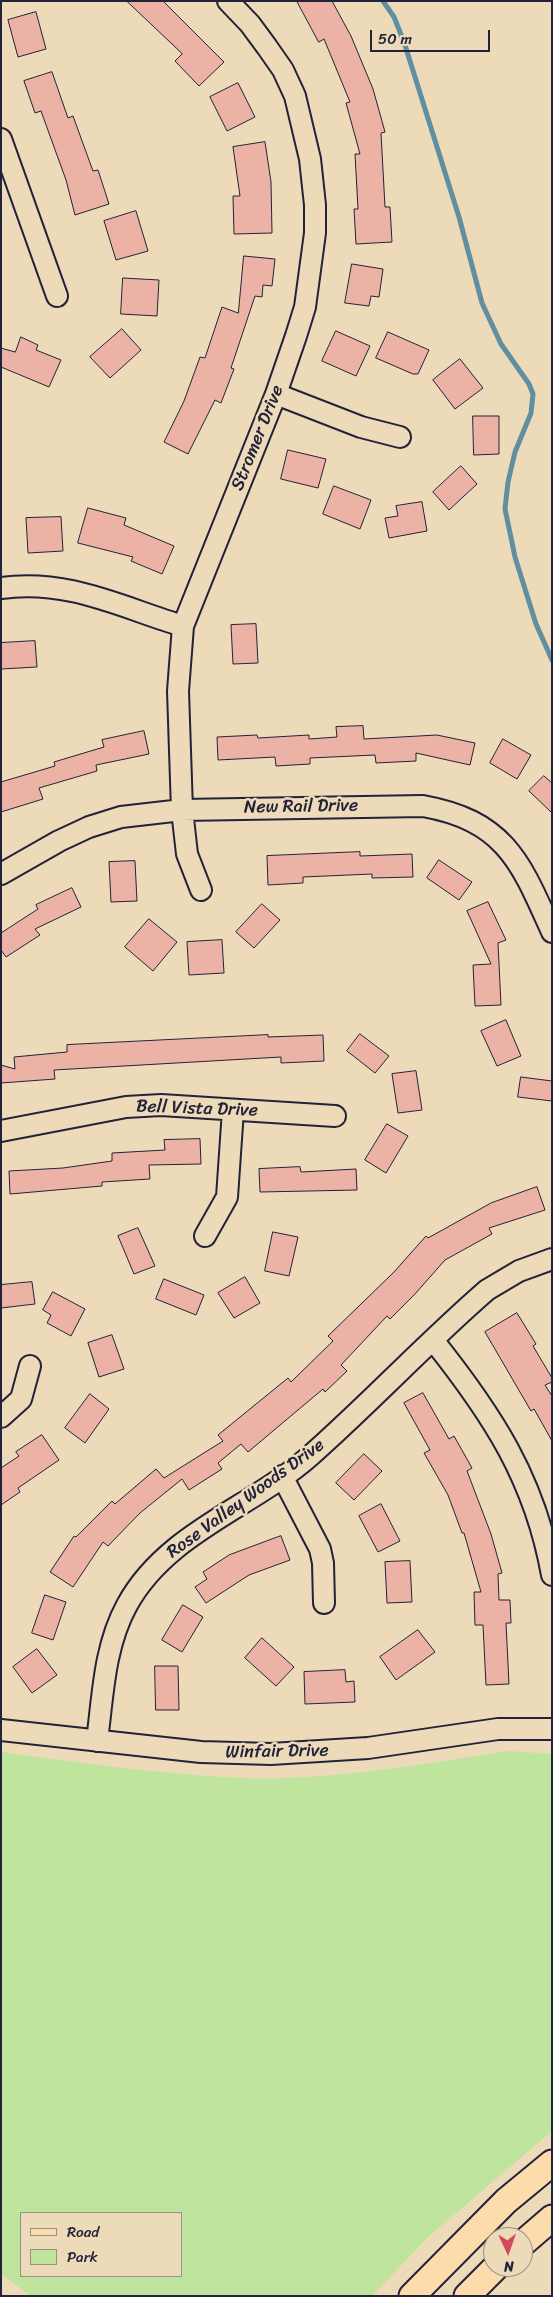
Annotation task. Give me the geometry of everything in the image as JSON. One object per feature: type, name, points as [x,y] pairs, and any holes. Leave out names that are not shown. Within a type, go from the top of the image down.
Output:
[{"type":"main road","points":[[412,2296],[506,2201],[552,2163]]},
{"type":"main road","points":[[533,2234],[552,2218]]},
{"type":"main road","points":[[467,2296],[486,2277]]},
{"type":"street","name":"Stromer Drive","points":[[200,890],[187,854],[182,810],[178,691],[183,626],[276,394],[305,307],[314,254],[315,205],[310,159],[295,96],[283,70],[250,24],[228,1]]},
{"type":"street","points":[[1,139],[57,296]]},
{"type":"street","points":[[276,394],[361,427],[400,437]]},
{"type":"street","points":[[1,588],[19,586],[67,589],[92,594],[183,626]]},
{"type":"street","name":"New Rail Drive","points":[[1,874],[58,841],[90,827],[121,817],[182,810],[390,805],[423,806],[454,813],[491,833],[517,859],[552,932]]},
{"type":"street","name":"Bell Vista Drive","points":[[1,1131],[126,1107],[161,1105],[335,1116]]},
{"type":"street","points":[[205,1236],[227,1197],[233,1110]]},
{"type":"street","name":"Rose Valley Woods Drive","points":[[98,1741],[112,1638],[136,1590],[159,1562],[176,1548],[309,1457],[469,1306],[504,1279],[535,1264],[552,1259]]},
{"type":"street","points":[[433,1340],[477,1396],[509,1449],[538,1518],[552,1574]]},
{"type":"street","points":[[1,1417],[22,1399],[30,1366]]},
{"type":"street","points":[[282,1476],[320,1549],[323,1563],[324,1603]]},
{"type":"street","name":"Winfair Drive","points":[[1,1730],[201,1752],[271,1754],[368,1748],[498,1729],[552,1729]]},
{"type":"green space","points":[[509,1751],[552,1754],[552,2131],[428,2237],[372,2296],[31,2296],[1,2274],[1,1752],[151,1771],[242,1778],[309,1777],[409,1766]]},
{"type":"building","points":[[127,1],[163,1],[224,62],[199,86],[175,61],[182,54]]},
{"type":"building","points":[[297,1],[332,1],[351,36],[373,89],[385,132],[381,133],[385,207],[390,207],[392,242],[356,244],[354,209],[358,209],[355,154],[360,154],[346,103],[350,102],[324,39],[319,42]]},
{"type":"building","points":[[36,12],[46,49],[18,57],[8,20]]},
{"type":"building","points":[[52,72],[68,118],[73,116],[93,171],[98,170],[109,204],[75,215],[66,180],[41,111],[35,113],[24,81]]},
{"type":"building","points":[[238,83],[255,117],[227,131],[210,97]]},
{"type":"building","points":[[265,142],[271,182],[272,233],[234,234],[233,196],[240,196],[233,147]]},
{"type":"building","points":[[136,211],[148,251],[116,260],[104,221]]},
{"type":"building","points":[[244,256],[275,259],[272,286],[263,285],[262,297],[255,296],[231,368],[234,369],[221,403],[215,400],[188,454],[164,442],[184,401],[200,357],[205,358],[222,307],[238,313]]},
{"type":"building","points":[[352,264],[383,269],[379,297],[371,296],[369,306],[345,303]]},
{"type":"building","points":[[123,278],[159,280],[157,316],[121,314]]},
{"type":"building","points":[[122,329],[141,350],[110,378],[90,357]]},
{"type":"building","points":[[336,331],[370,346],[356,376],[322,361]]},
{"type":"building","points":[[388,332],[429,350],[418,374],[413,374],[376,358]]},
{"type":"building","points":[[21,337],[38,345],[36,350],[61,360],[49,387],[1,367],[1,348],[15,352]]},
{"type":"building","points":[[460,359],[483,388],[455,409],[433,380]]},
{"type":"building","points":[[473,416],[499,416],[499,454],[474,455]]},
{"type":"building","points":[[288,450],[326,459],[318,488],[281,479]]},
{"type":"building","points":[[461,466],[477,484],[449,510],[433,492]]},
{"type":"building","points":[[334,486],[371,500],[360,529],[323,514]]},
{"type":"building","points":[[422,502],[427,531],[389,538],[385,518],[398,516],[396,506]]},
{"type":"building","points":[[88,508],[126,518],[124,525],[174,546],[162,574],[131,561],[133,557],[78,543]]},
{"type":"building","points":[[61,517],[63,551],[28,553],[26,518]]},
{"type":"building","points":[[256,624],[258,663],[233,664],[231,625]]},
{"type":"building","points":[[35,641],[37,667],[1,669],[1,643]]},
{"type":"building","points":[[363,726],[364,739],[437,735],[475,743],[470,765],[416,753],[416,761],[376,763],[375,755],[310,758],[310,764],[276,766],[275,757],[218,760],[217,737],[257,735],[258,738],[309,735],[309,739],[337,737],[336,727]]},
{"type":"building","points":[[144,731],[149,754],[96,765],[97,771],[39,788],[43,799],[1,812],[1,782],[55,766],[54,762],[104,747],[102,740]]},
{"type":"building","points":[[503,739],[531,755],[517,779],[490,763]]},
{"type":"building","points":[[544,776],[552,783],[552,813],[529,791]]},
{"type":"building","points":[[360,852],[360,856],[412,854],[413,877],[372,878],[372,874],[303,877],[303,883],[268,885],[267,856]]},
{"type":"building","points":[[439,860],[472,882],[459,900],[427,878]]},
{"type":"building","points":[[135,861],[137,901],[111,902],[109,862]]},
{"type":"building","points":[[72,888],[81,907],[35,929],[40,935],[6,957],[1,950],[1,933],[38,909],[36,905]]},
{"type":"building","points":[[488,902],[506,940],[498,943],[501,1005],[475,1006],[473,965],[491,964],[467,911]]},
{"type":"building","points":[[262,904],[280,920],[254,948],[236,932]]},
{"type":"building","points":[[149,919],[177,942],[153,971],[125,947]]},
{"type":"building","points":[[222,940],[224,973],[189,975],[187,942]]},
{"type":"building","points":[[506,1020],[521,1056],[497,1066],[481,1031]]},
{"type":"building","points":[[360,1034],[389,1056],[375,1073],[347,1051]]},
{"type":"building","points":[[268,1035],[268,1037],[323,1035],[324,1061],[281,1063],[281,1057],[54,1070],[55,1079],[1,1083],[1,1065],[15,1069],[14,1057],[67,1052],[67,1045]]},
{"type":"building","points":[[416,1071],[422,1110],[398,1113],[392,1074]]},
{"type":"building","points":[[521,1077],[552,1081],[552,1101],[518,1097]]},
{"type":"building","points":[[387,1124],[408,1136],[386,1173],[365,1160]]},
{"type":"building","points":[[200,1139],[201,1164],[149,1165],[150,1179],[102,1182],[102,1186],[10,1194],[9,1171],[63,1168],[112,1161],[112,1153],[165,1150],[164,1140]]},
{"type":"building","points":[[300,1167],[301,1172],[356,1169],[357,1190],[260,1192],[259,1169]]},
{"type":"building","points":[[537,1187],[545,1210],[489,1228],[492,1234],[445,1260],[415,1294],[390,1319],[387,1316],[341,1365],[347,1371],[325,1392],[323,1389],[248,1452],[241,1444],[218,1463],[222,1469],[189,1490],[182,1479],[140,1513],[108,1546],[103,1542],[73,1587],[50,1572],[74,1536],[76,1537],[112,1501],[115,1504],[156,1469],[164,1478],[223,1441],[218,1435],[288,1378],[291,1382],[333,1341],[328,1336],[394,1272],[426,1236],[428,1238],[491,1203]]},
{"type":"building","points":[[138,1228],[155,1266],[134,1274],[118,1236]]},
{"type":"building","points":[[273,1232],[298,1237],[289,1276],[265,1271]]},
{"type":"building","points":[[245,1277],[260,1303],[234,1318],[218,1293]]},
{"type":"building","points":[[164,1279],[204,1295],[196,1315],[156,1299]]},
{"type":"building","points":[[32,1282],[35,1304],[1,1308],[1,1285]]},
{"type":"building","points":[[53,1292],[85,1309],[71,1336],[47,1323],[51,1315],[43,1310]]},
{"type":"building","points":[[517,1313],[536,1344],[533,1346],[552,1378],[552,1382],[545,1385],[552,1396],[552,1441],[534,1409],[531,1411],[485,1332]]},
{"type":"building","points":[[112,1335],[124,1369],[99,1377],[88,1343]]},
{"type":"building","points":[[423,1393],[449,1439],[454,1436],[472,1468],[467,1471],[491,1534],[502,1573],[498,1574],[499,1600],[510,1600],[511,1623],[506,1623],[509,1684],[486,1685],[483,1625],[475,1625],[474,1592],[481,1592],[464,1533],[462,1533],[448,1495],[424,1453],[430,1450],[404,1403]]},
{"type":"building","points":[[90,1394],[109,1409],[85,1443],[65,1428]]},
{"type":"building","points":[[42,1435],[59,1460],[18,1488],[20,1492],[1,1505],[1,1468],[19,1456],[16,1452]]},
{"type":"building","points":[[364,1454],[382,1471],[354,1500],[336,1483]]},
{"type":"building","points":[[381,1504],[400,1541],[378,1552],[359,1516]]},
{"type":"building","points":[[281,1536],[290,1560],[249,1575],[206,1603],[195,1587],[207,1579],[203,1572],[229,1555]]},
{"type":"building","points":[[410,1561],[412,1602],[387,1603],[385,1562]]},
{"type":"building","points":[[45,1595],[66,1602],[53,1640],[32,1633]]},
{"type":"building","points":[[183,1605],[203,1617],[182,1652],[162,1640]]},
{"type":"building","points":[[418,1630],[435,1652],[396,1680],[380,1657]]},
{"type":"building","points":[[262,1638],[294,1667],[276,1686],[245,1658]]},
{"type":"building","points":[[37,1649],[57,1675],[32,1693],[13,1667]]},
{"type":"building","points":[[155,1666],[178,1666],[179,1710],[156,1710]]},
{"type":"building","points":[[345,1670],[346,1682],[354,1681],[355,1702],[305,1704],[304,1672]]},
{"type":"waterway","points":[[383,1],[394,17],[404,42],[459,217],[482,303],[501,344],[529,384],[533,394],[531,413],[515,452],[508,482],[505,509],[515,557],[536,624],[552,660]]}]
